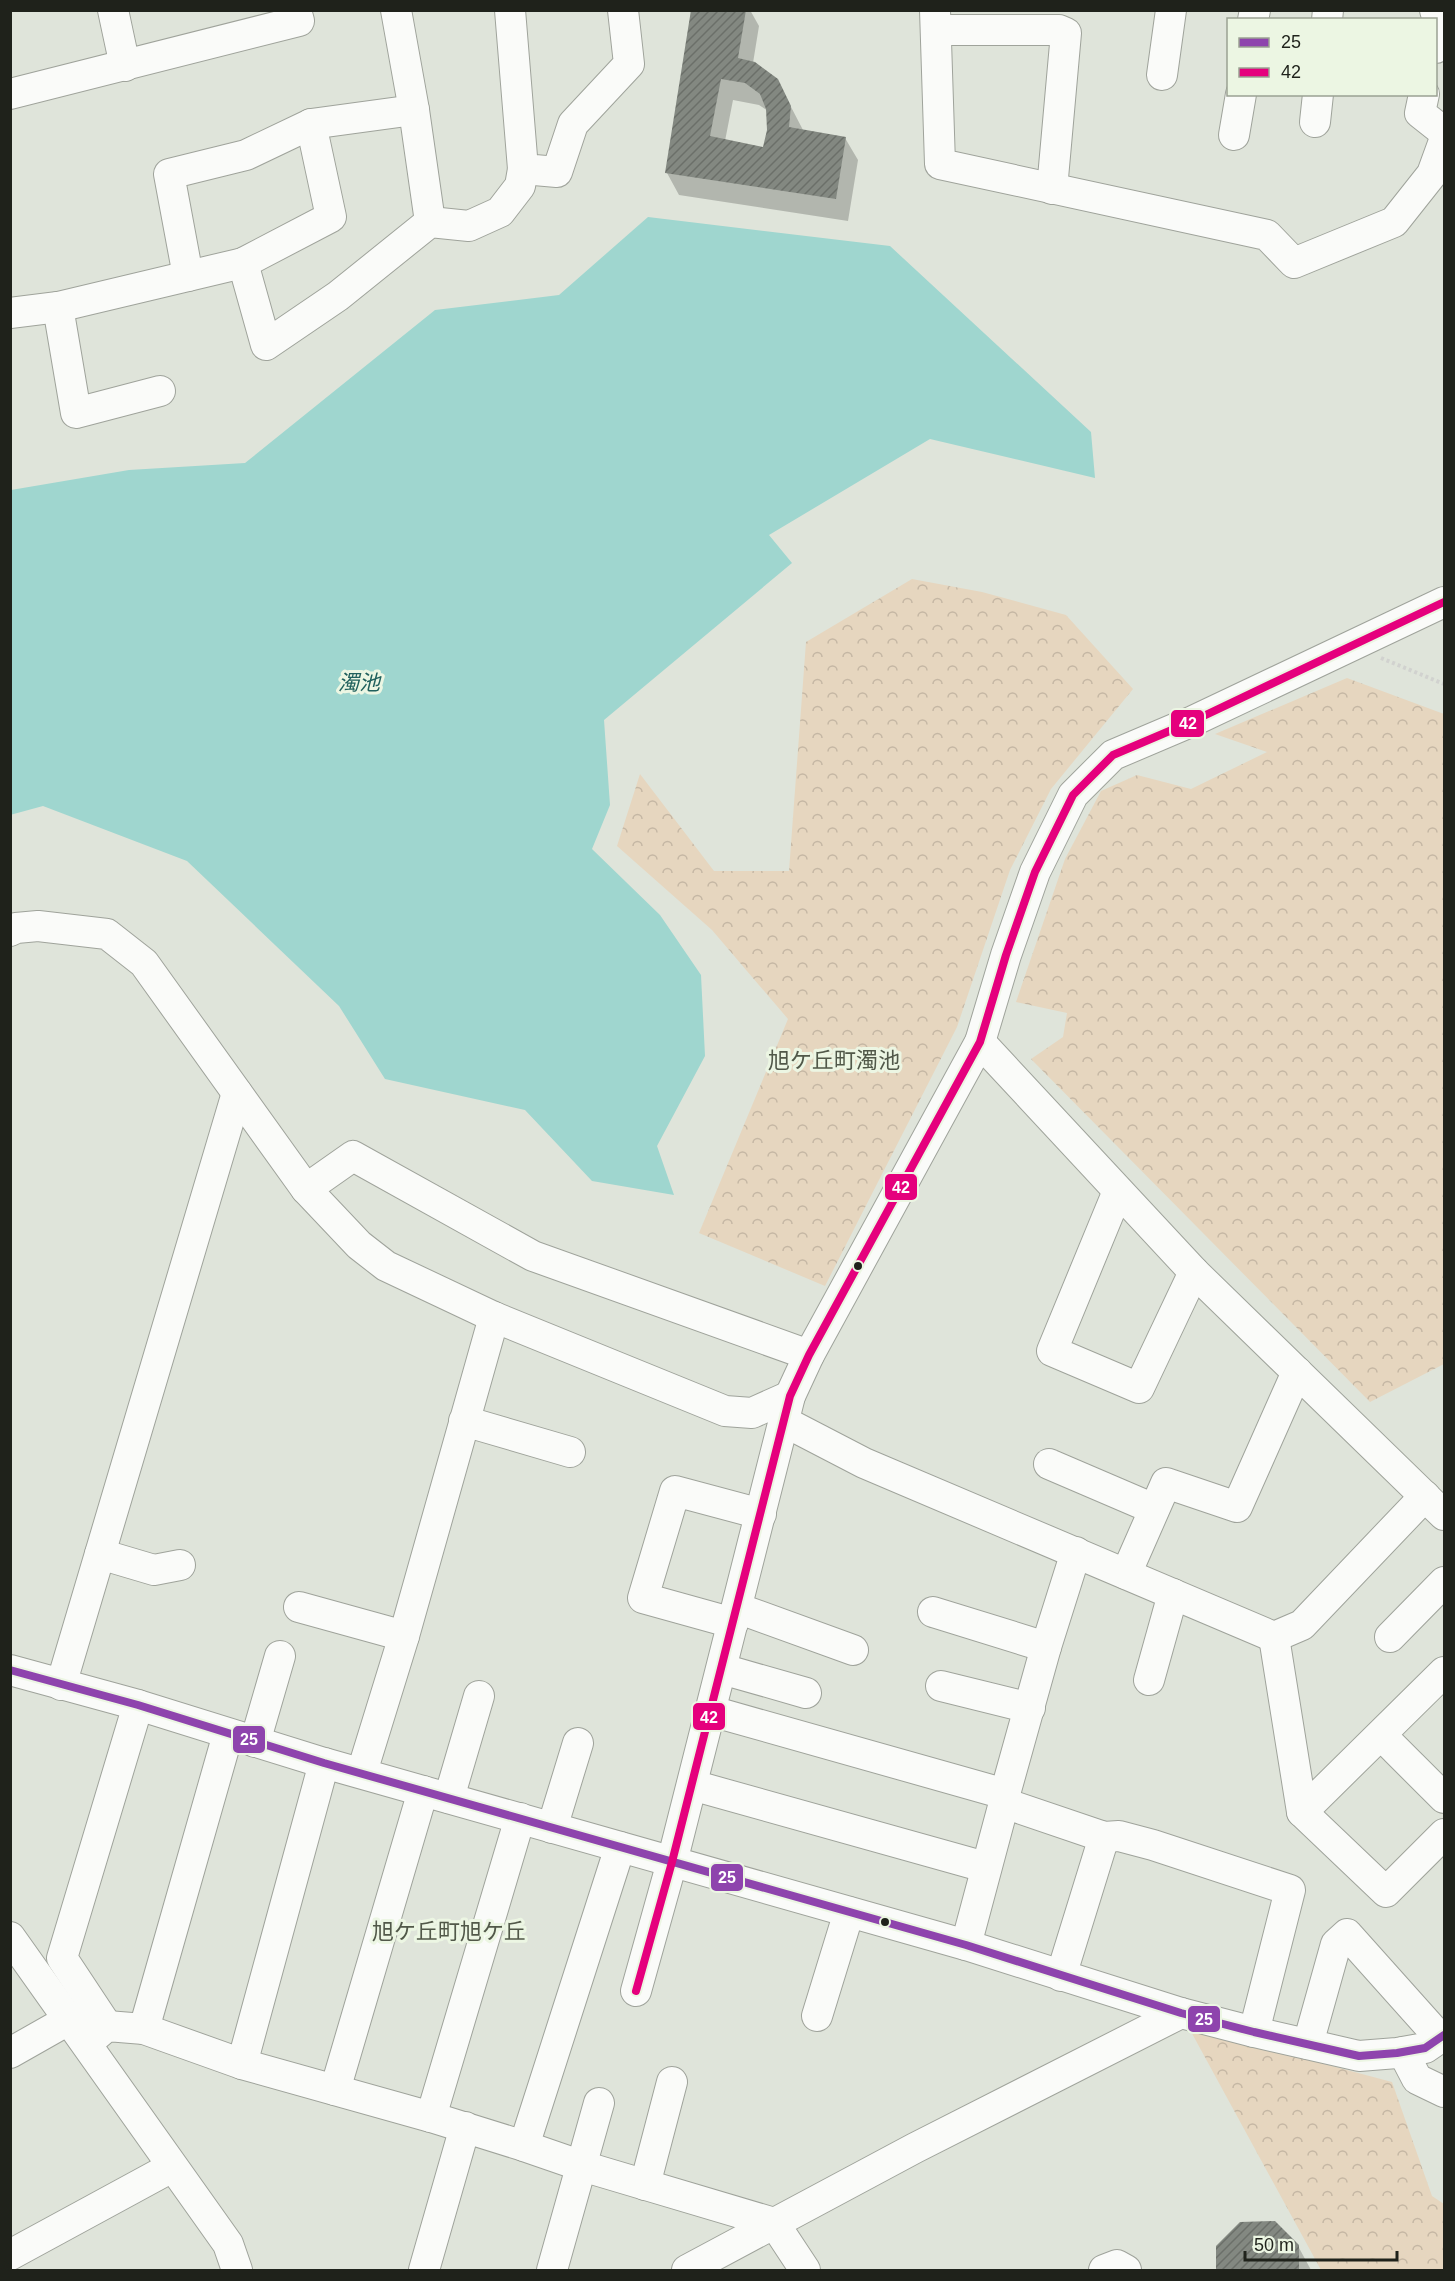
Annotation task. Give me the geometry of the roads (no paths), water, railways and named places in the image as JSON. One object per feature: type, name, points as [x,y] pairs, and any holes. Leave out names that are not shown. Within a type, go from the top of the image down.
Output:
[{"type":"street","points":[[113,10],[125,66]]},
{"type":"street","points":[[10,94],[298,21],[296,10]]},
{"type":"street","points":[[396,10],[414,110],[430,222]]},
{"type":"street","points":[[243,263],[266,345],[338,296],[430,222],[469,226],[500,212],[520,186],[523,169],[510,10]]},
{"type":"street","points":[[523,169],[557,172],[573,124],[629,64],[623,10]]},
{"type":"street","points":[[1162,75],[1171,10]]},
{"type":"street","points":[[1435,10],[1440,28],[1437,43]]},
{"type":"street","points":[[1052,189],[1066,33],[1059,30],[935,20],[940,164],[1052,189],[1267,235],[1294,263],[1394,222],[1432,174],[1444,141]]},
{"type":"street","points":[[1234,135],[1241,96]]},
{"type":"street","points":[[1424,96],[1420,113],[1444,132]]},
{"type":"street","points":[[188,276],[169,174],[246,155],[311,124],[414,110]]},
{"type":"street","points":[[10,313],[58,307],[243,263],[331,217],[311,124]]},
{"type":"street","points":[[58,307],[76,413],[160,391]]},
{"type":"street","points":[[636,1990],[672,1862],[787,1409],[808,1356],[980,1042],[1006,955],[1035,872],[1073,795],[1113,755],[1193,721],[1444,602]]},
{"type":"street","points":[[10,931],[16,928],[38,926],[108,934],[125,946],[144,963],[306,1189],[359,1245],[386,1266],[494,1317],[725,1411],[752,1413],[787,1409],[864,1463],[1274,1638],[1302,1625],[1435,1506],[1194,1272],[980,1042]]},
{"type":"street","points":[[61,1685],[237,1093]]},
{"type":"street","points":[[306,1189],[353,1156],[533,1256],[808,1356]]},
{"type":"street","points":[[1118,1191],[1052,1351],[1139,1388],[1194,1272]]},
{"type":"street","points":[[362,1772],[404,1636],[494,1317]]},
{"type":"street","points":[[1126,1574],[1166,1483],[1237,1507],[1297,1372]]},
{"type":"street","points":[[464,1421],[570,1452]]},
{"type":"street","points":[[1049,1464],[1154,1509]]},
{"type":"street","points":[[761,1514],[675,1491],[643,1598],[735,1616],[853,1650]]},
{"type":"street","points":[[966,1945],[1046,1647],[1076,1552]]},
{"type":"street","points":[[100,1554],[154,1570],[180,1565]]},
{"type":"street","points":[[1390,1637],[1444,1582]]},
{"type":"street","points":[[1149,1680],[1173,1594]]},
{"type":"street","points":[[299,1606],[404,1636]]},
{"type":"street","points":[[933,1612],[1046,1647]]},
{"type":"street","points":[[1274,1638],[1302,1812],[1386,1892],[1444,1834]]},
{"type":"street","points":[[144,2029],[242,1738],[280,1656]]},
{"type":"street","points":[[722,1669],[806,1693]]},
{"type":"street","points":[[10,1670],[138,1705],[242,1738],[552,1828],[966,1945],[1180,2013],[1254,2032],[1359,2056],[1425,2048],[1442,2037],[1347,1934],[1336,1944],[1308,2044]]},
{"type":"street","points":[[1302,1812],[1444,1672]]},
{"type":"street","points":[[941,1686],[1030,1708]]},
{"type":"street","points":[[335,2090],[436,1794],[479,1695]]},
{"type":"street","points":[[88,2029],[62,1958],[138,1705]]},
{"type":"street","points":[[711,1711],[1004,1799],[1104,1837],[1119,1836],[1153,1845],[1290,1890],[1254,2032]]},
{"type":"street","points":[[1381,1735],[1444,1798]]},
{"type":"street","points":[[552,1828],[578,1743]]},
{"type":"street","points":[[242,2064],[324,1762]]},
{"type":"street","points":[[692,1785],[986,1867]]},
{"type":"street","points":[[431,2117],[520,1818]]},
{"type":"street","points":[[1061,1976],[1104,1837]]},
{"type":"street","points":[[524,2146],[620,1847]]},
{"type":"street","points":[[817,2016],[849,1912]]},
{"type":"street","points":[[10,1937],[88,2029],[172,2167],[228,2244],[237,2271]]},
{"type":"street","points":[[692,2269],[915,2148],[1180,2013]]},
{"type":"street","points":[[10,2053],[88,2029],[144,2029],[242,2064],[465,2127],[582,2166],[774,2223],[805,2271]]},
{"type":"street","points":[[1403,2052],[1417,2079],[1444,2092]]},
{"type":"street","points":[[645,2185],[672,2082]]},
{"type":"street","points":[[552,2271],[599,2103]]},
{"type":"street","points":[[424,2271],[465,2127]]},
{"type":"street","points":[[10,2255],[172,2167]]},
{"type":"street","points":[[1104,2271],[1117,2265],[1126,2271]]},
{"type":"water","name":"濁池","points":[[648,217],[890,246],[1091,432],[1095,478],[930,439],[769,535],[792,563],[604,720],[610,805],[592,849],[660,915],[701,975],[705,1056],[657,1146],[674,1195],[592,1181],[525,1110],[385,1079],[339,1006],[187,861],[43,806],[10,815],[11,490],[129,470],[245,463],[435,310],[559,295]]},
{"type":"district","name":"旭ケ丘町濁池","points":[[834,1060]]},
{"type":"district","name":"旭ケ丘町旭ケ丘","points":[[449,1931]]}]
